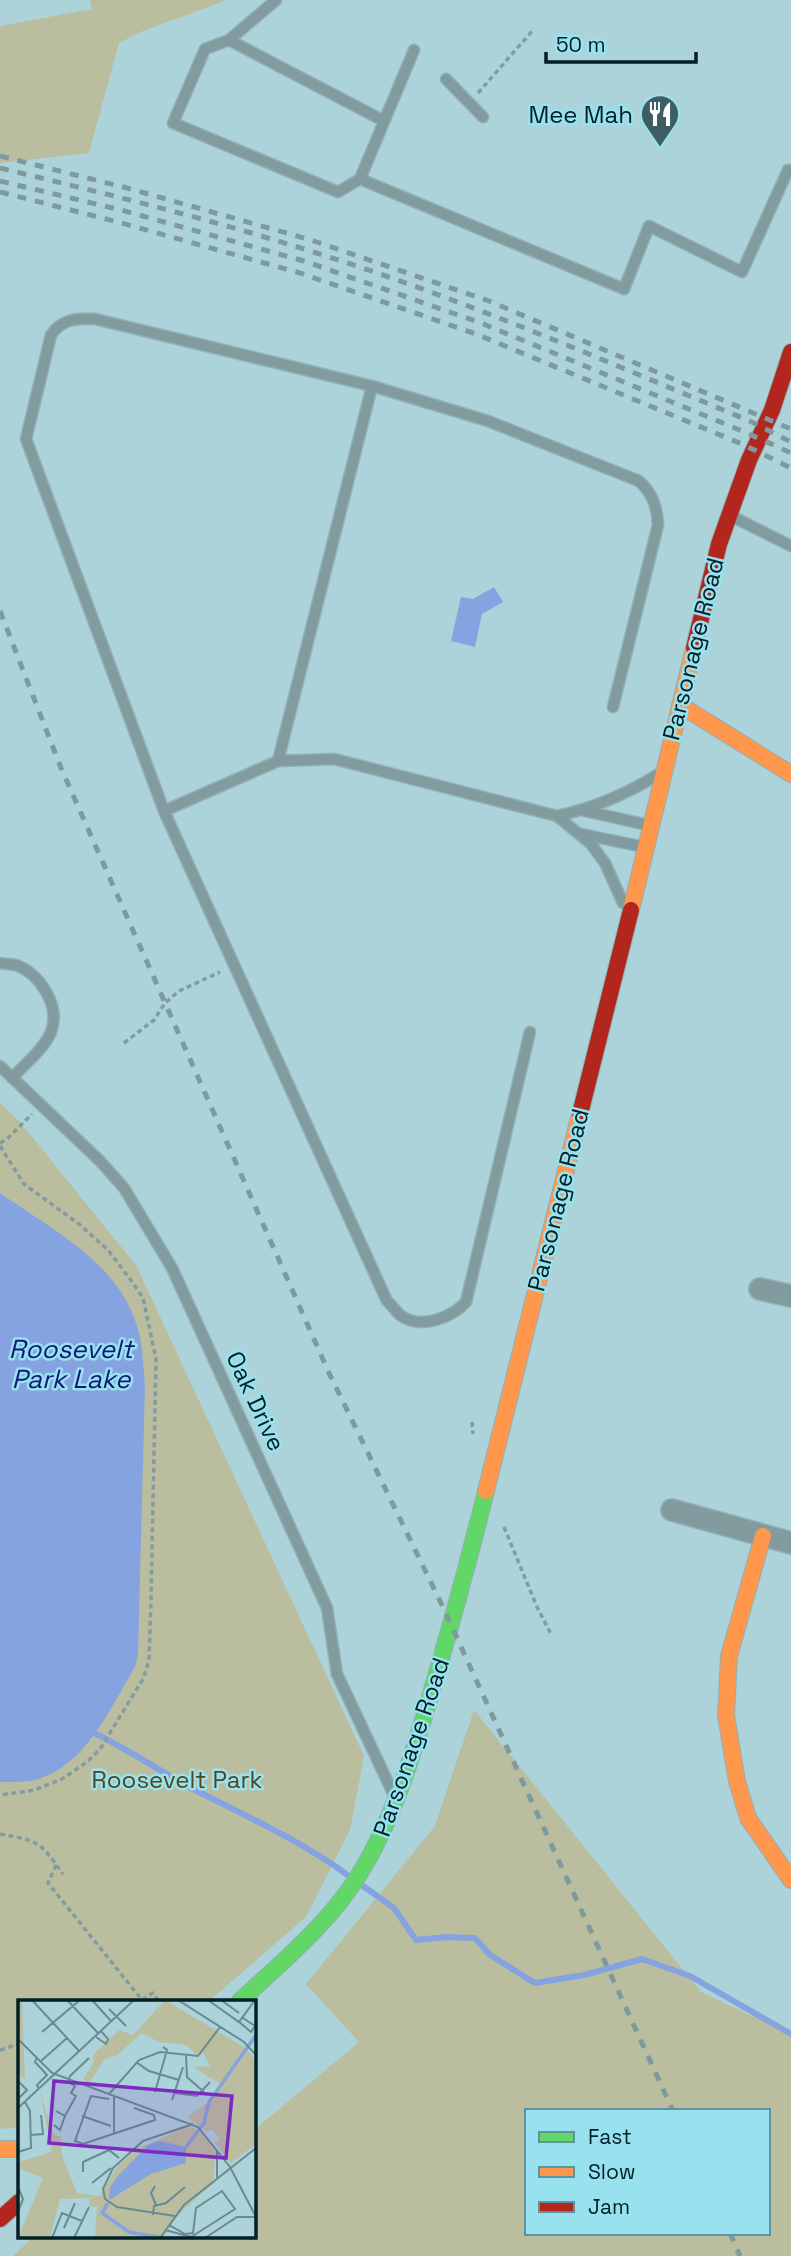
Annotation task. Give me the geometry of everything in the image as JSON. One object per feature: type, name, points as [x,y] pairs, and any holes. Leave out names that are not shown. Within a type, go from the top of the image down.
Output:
[{"type":"street","name":"Parsonage Road","points":[[241,2000],[327,1919],[362,1871],[396,1800],[452,1625],[629,918],[719,544],[749,460],[772,410],[791,352]]},
{"type":"street","points":[[680,705],[791,774]]},
{"type":"street","points":[[760,1289],[791,1296]]},
{"type":"street","points":[[672,1510],[791,1543]]},
{"type":"street","points":[[762,1536],[729,1656],[726,1715],[737,1780],[748,1818],[791,1880]]},
{"type":"street","points":[[0,2149],[18,2148]]},
{"type":"street","points":[[0,2219],[18,2203]]},
{"type":"lane","points":[[276,0],[229,40],[205,49],[173,123],[338,192],[360,179],[414,50]]},
{"type":"lane","points":[[229,40],[384,121]]},
{"type":"lane","points":[[446,79],[483,117]]},
{"type":"lane","points":[[360,179],[624,289],[649,226],[742,272],[788,170],[791,171]]},
{"type":"lane","points":[[530,1032],[466,1302],[457,1311],[435,1320],[420,1321],[403,1317],[387,1301],[164,810],[26,439],[51,335],[58,325],[68,321],[95,319],[372,386],[488,421],[639,481],[648,489],[657,511],[656,539],[613,707]]},
{"type":"lane","points":[[278,761],[372,386]]},
{"type":"lane","points":[[728,515],[791,547]]},
{"type":"lane","points":[[164,810],[278,761],[334,759],[557,816],[582,811],[628,793],[664,771]]},
{"type":"lane","points":[[582,811],[651,825]]},
{"type":"lane","points":[[557,816],[591,844],[605,863],[629,918]]},
{"type":"lane","points":[[578,834],[646,848]]},
{"type":"lane","points":[[0,963],[16,965],[30,973],[50,998],[53,1014],[51,1031],[12,1077]]},
{"type":"lane","name":"Oak Drive","points":[[0,1066],[100,1160],[124,1188],[172,1268],[327,1608],[337,1674],[396,1800]]},
{"type":"path","points":[[469,103],[534,29]]},
{"type":"path","points":[[124,1042],[154,1020],[165,1003],[179,991],[234,965]]},
{"type":"path","points":[[0,1795],[35,1790],[62,1779],[87,1762],[100,1749],[130,1702],[143,1679],[149,1661],[156,1359],[146,1307],[143,1298],[108,1250],[79,1224],[24,1184],[0,1144],[41,1105]]},
{"type":"path","points":[[500,1516],[537,1607],[551,1634]]},
{"type":"path","points":[[0,1834],[39,1843],[63,1874]]},
{"type":"path","points":[[56,1865],[48,1883],[142,2000],[153,1993],[158,2000]]},
{"type":"path","points":[[0,2050],[18,2044]]},
{"type":"green space","points":[[90,0],[227,0],[143,31],[119,43],[89,153],[0,163],[0,26],[92,9]]},
{"type":"green space","name":"Roosevelt Park","points":[[0,1103],[19,1121],[136,1265],[364,1756],[350,1830],[306,1917],[210,2000],[18,2000],[18,2127],[0,2129]]},
{"type":"green space","points":[[474,1710],[701,1992],[791,2034],[791,2256],[13,2256],[32,2238],[256,2238],[256,2128],[359,2042],[306,1984],[435,1826]]},
{"type":"water","points":[[494,587],[503,602],[482,614],[475,647],[451,641],[461,597],[473,599]]},
{"type":"water","name":"Roosevelt Park Lake","points":[[0,1193],[61,1234],[99,1265],[115,1283],[128,1303],[137,1326],[145,1385],[138,1654],[135,1667],[93,1736],[66,1765],[49,1775],[16,1782],[0,1782]]},
{"type":"waterway","points":[[94,1733],[193,1789],[293,1840],[349,1876]]},
{"type":"waterway","points":[[363,1886],[394,1908],[416,1940],[475,1938],[490,1955],[535,1983],[584,1975],[642,1959],[690,1976],[791,2034]]},
{"type":"railway","points":[[0,156],[127,188],[311,240],[489,301],[791,429]]},
{"type":"railway","points":[[0,168],[193,217],[364,268],[587,353],[752,422],[791,442]]},
{"type":"railway","points":[[0,181],[121,210],[304,261],[481,323],[791,453]]},
{"type":"railway","points":[[0,192],[300,273],[476,334],[742,444],[791,468]]},
{"type":"railway","points":[[0,611],[61,768],[329,1373],[441,1603],[672,2109]]},
{"type":"railway","points":[[731,2235],[740,2256]]},
{"type":"traffic: fast","points":[[241,2000],[321,1924],[350,1889],[373,1851],[407,1770],[427,1707],[486,1491]]},
{"type":"traffic: slow","points":[[631,910],[694,648]]},
{"type":"traffic: slow","points":[[680,705],[791,774]]},
{"type":"traffic: slow","points":[[486,1491],[580,1114]]},
{"type":"traffic: slow","points":[[763,1536],[729,1656],[726,1715],[737,1781],[748,1818],[791,1880]]},
{"type":"traffic: slow","points":[[0,2149],[18,2149]]},
{"type":"traffic: jam","points":[[694,648],[719,544],[749,460],[772,410],[791,352]]},
{"type":"traffic: jam","points":[[580,1114],[631,910]]},
{"type":"traffic: jam","points":[[0,2219],[18,2203]]},
{"type":"place","name":"Mee Mah","points":[[660,148]]}]
